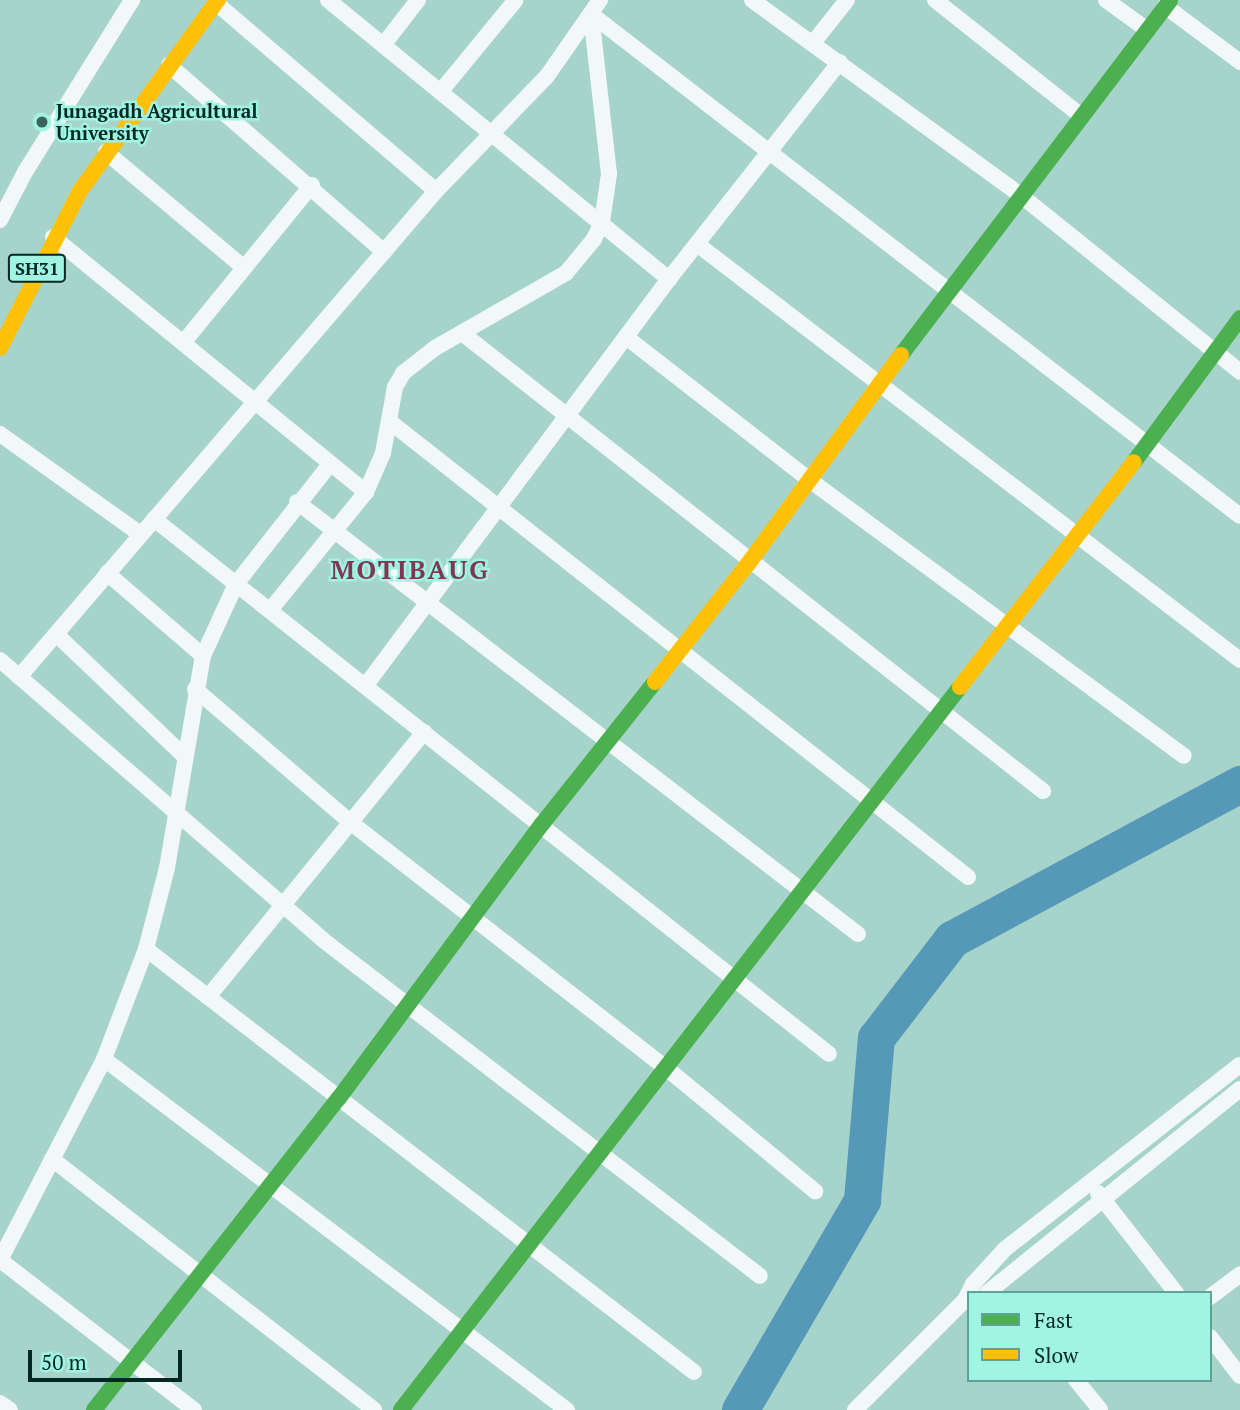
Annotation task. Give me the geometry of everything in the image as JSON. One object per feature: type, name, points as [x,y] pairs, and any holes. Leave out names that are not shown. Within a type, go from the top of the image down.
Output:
[{"type":"street","points":[[0,220],[24,172],[132,0]]},
{"type":"street","points":[[13,283],[84,161],[199,0]]},
{"type":"street","points":[[328,0],[669,279]]},
{"type":"street","points":[[384,44],[418,0]]},
{"type":"street","points":[[752,0],[1019,194],[1240,372]]},
{"type":"street","points":[[813,43],[846,0]]},
{"type":"street","points":[[935,0],[1079,114]]},
{"type":"street","points":[[1106,0],[1146,29]]},
{"type":"street","points":[[217,1],[436,191]]},
{"type":"street","name":"SH31","points":[[0,348],[53,237],[106,152],[217,1]]},
{"type":"street","points":[[441,91],[515,1]]},
{"type":"street","points":[[94,1410],[339,1098],[542,824],[748,564],[1019,194],[1168,3],[1240,62]]},
{"type":"street","points":[[19,677],[436,191],[494,134],[547,76],[596,7]]},
{"type":"street","points":[[596,7],[768,154],[951,289],[1240,516]]},
{"type":"street","points":[[271,609],[366,492],[383,453],[395,387],[403,373],[462,334],[566,273],[584,255],[602,222],[609,174],[596,7]]},
{"type":"street","points":[[366,685],[669,279],[840,62]]},
{"type":"street","points":[[169,65],[312,185],[384,251]]},
{"type":"street","points":[[106,152],[244,268]]},
{"type":"street","points":[[183,343],[312,185]]},
{"type":"street","points":[[53,237],[366,492]]},
{"type":"street","points":[[697,244],[879,387],[1240,660]]},
{"type":"street","points":[[401,1410],[1148,444],[1240,318]]},
{"type":"street","points":[[462,334],[748,564],[1042,791]]},
{"type":"street","points":[[626,337],[811,481],[1184,756]]},
{"type":"street","points":[[389,421],[497,510],[680,648],[968,877]]},
{"type":"street","points":[[0,434],[141,534]]},
{"type":"street","points":[[194,1410],[0,1260],[104,1059],[146,949],[167,868],[173,812],[203,656],[236,584],[297,502],[330,464]]},
{"type":"street","points":[[297,502],[858,934]]},
{"type":"street","points":[[153,519],[271,609],[829,1054]]},
{"type":"street","points":[[107,573],[203,656]]},
{"type":"street","points":[[56,634],[184,757]]},
{"type":"street","points":[[0,660],[280,905],[598,1155],[760,1276]]},
{"type":"street","points":[[195,690],[350,822],[475,917],[815,1191]]},
{"type":"street","points":[[208,996],[424,732]]},
{"type":"street","points":[[146,949],[694,1372]]},
{"type":"street","points":[[104,1059],[272,1183],[567,1410]]},
{"type":"street","points":[[972,1291],[987,1268],[1240,1065]]},
{"type":"street","points":[[987,1268],[998,1290],[1240,1089]]},
{"type":"street","points":[[52,1159],[374,1410]]},
{"type":"street","points":[[1090,1183],[1174,1291]]},
{"type":"street","points":[[1212,1295],[1240,1274]]},
{"type":"street","points":[[855,1410],[967,1299]]},
{"type":"street","points":[[1212,1340],[1240,1376]]},
{"type":"street","points":[[1078,1382],[1100,1410]]},
{"type":"street","points":[[0,1403],[10,1410]]},
{"type":"waterway","points":[[740,1410],[862,1200],[876,1038],[952,939],[1240,784]]},
{"type":"traffic: fast","points":[[901,355],[1170,0]]},
{"type":"traffic: fast","points":[[1134,462],[1240,318]]},
{"type":"traffic: fast","points":[[94,1410],[339,1098],[542,824],[655,682]]},
{"type":"traffic: fast","points":[[401,1410],[960,687]]},
{"type":"traffic: slow","points":[[0,348],[80,191],[218,0]]},
{"type":"traffic: slow","points":[[655,682],[748,564],[901,355]]},
{"type":"traffic: slow","points":[[960,687],[1134,462]]},
{"type":"place","name":"Junagadh Agricultural University","points":[[42,122]]},
{"type":"district","name":"MOTIBAUG","points":[[410,570]]}]
